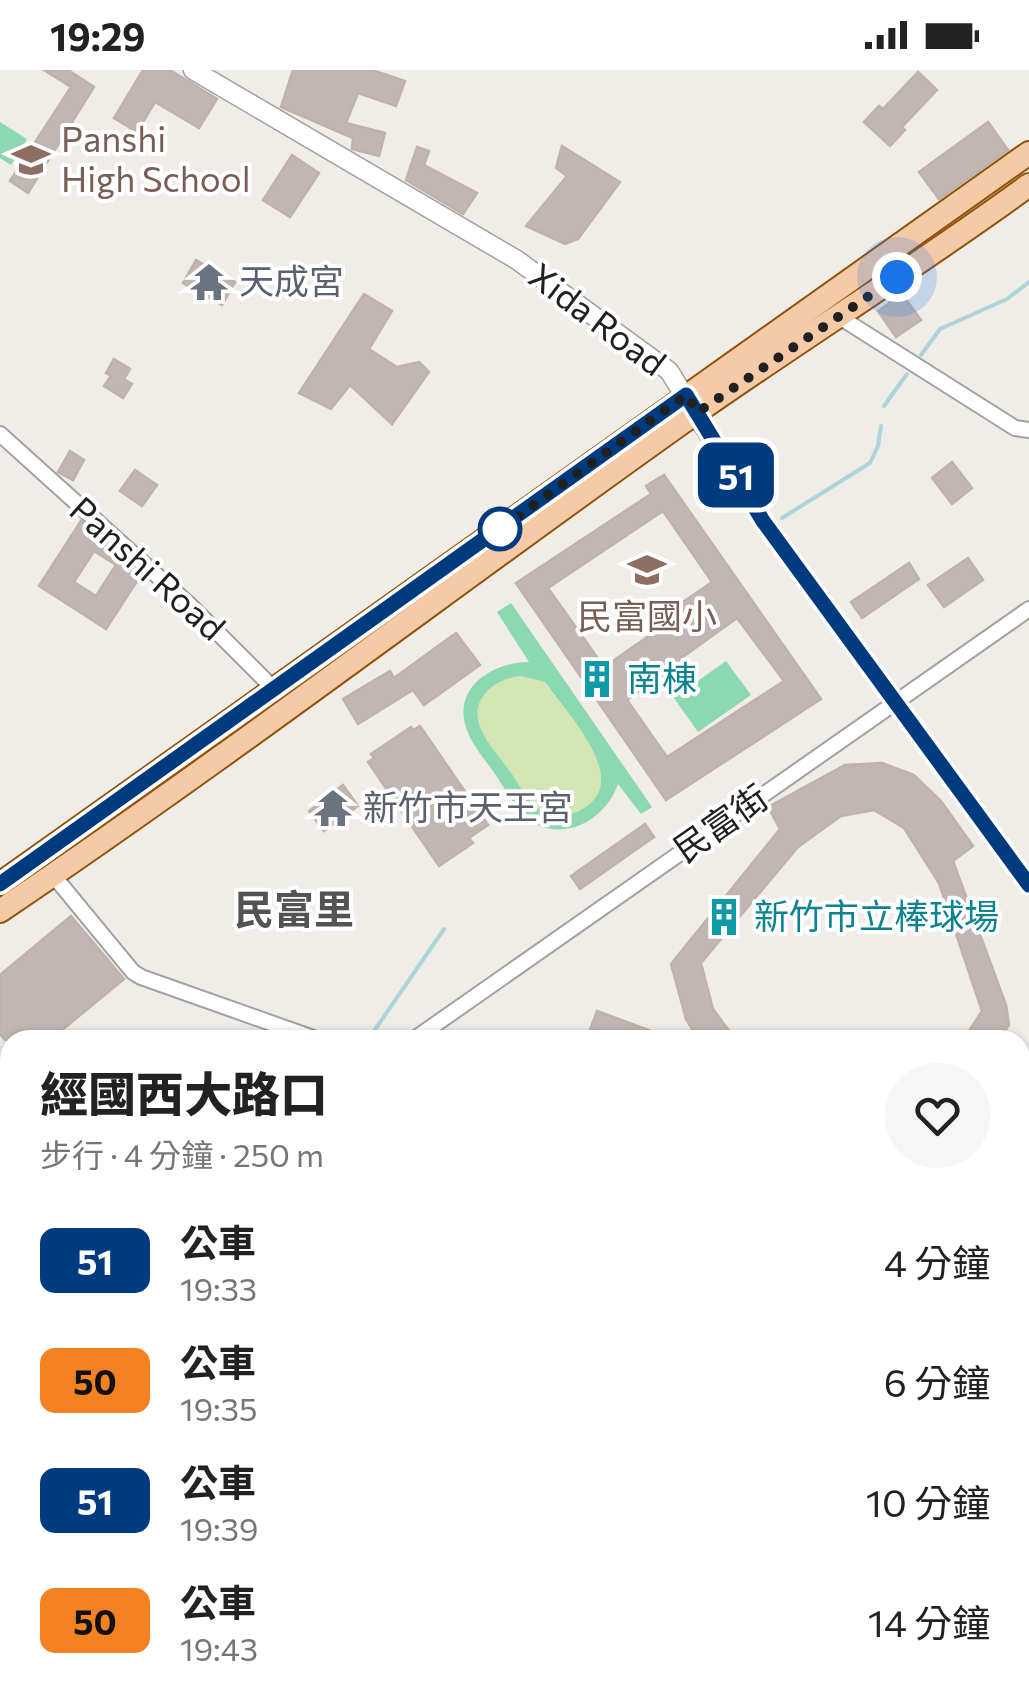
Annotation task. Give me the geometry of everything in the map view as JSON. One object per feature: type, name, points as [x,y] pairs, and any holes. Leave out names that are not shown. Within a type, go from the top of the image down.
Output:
[{"type":"main road","points":[[0,911],[292,707],[1029,153]]},
{"type":"main road","points":[[0,884],[274,688],[692,403],[838,316],[1029,185]]},
{"type":"street","name":"Xida Road","points":[[200,72],[516,260],[669,370],[763,521],[1029,886]]},
{"type":"street","points":[[838,316],[1015,428],[1029,430]]},
{"type":"street","name":"Panshi Road","points":[[0,434],[193,608],[292,707]]},
{"type":"street","name":"民富街","points":[[427,1030],[1029,609]]},
{"type":"street","points":[[53,875],[141,978],[290,1030]]},
{"type":"green space","points":[[0,122],[27,139],[11,165],[0,158]]},
{"type":"green space","points":[[511,603],[652,807],[641,814],[618,784],[605,807],[572,828],[545,828],[518,808],[475,747],[464,719],[464,705],[477,682],[501,667],[529,662],[497,612]],"holes":[[[520,676],[545,682],[580,729],[599,766],[601,784],[595,799],[570,814],[550,814],[532,804],[487,741],[478,719],[481,700],[501,681]]]},
{"type":"green space","points":[[726,661],[751,695],[698,732],[674,698]]},
{"type":"green space","points":[[519,676],[544,682],[592,748],[601,783],[595,798],[579,811],[555,815],[536,808],[481,729],[478,709],[486,693],[501,681]]},
{"type":"building","points":[[44,70],[68,70],[94,87],[28,193],[10,181],[71,87]]},
{"type":"building","points":[[143,70],[170,70],[217,99],[199,128],[155,102],[137,132],[114,118]]},
{"type":"building","points":[[293,70],[372,70],[405,81],[396,106],[358,93],[346,123],[385,133],[379,156],[352,149],[353,138],[281,107]]},
{"type":"building","points":[[918,72],[937,90],[902,127],[905,130],[890,146],[864,122],[879,106],[883,109]]},
{"type":"building","points":[[988,122],[1008,150],[939,199],[919,172]]},
{"type":"building","points":[[562,146],[620,182],[578,239],[565,244],[526,226],[567,176],[556,168]]},
{"type":"building","points":[[417,147],[429,151],[424,165],[477,193],[463,214],[406,180]]},
{"type":"building","points":[[292,155],[319,173],[290,217],[263,200]]},
{"type":"building","name":"天成宮","points":[[196,260],[235,282],[222,305],[183,283]]},
{"type":"building","points":[[364,294],[392,311],[369,349],[397,367],[419,362],[429,372],[392,424],[350,385],[331,409],[299,393]]},
{"type":"building","points":[[902,294],[921,320],[896,337],[878,311]]},
{"type":"building","points":[[114,359],[130,369],[124,379],[132,384],[123,398],[104,386],[111,376],[106,373]]},
{"type":"building","points":[[70,451],[84,460],[73,480],[58,472]]},
{"type":"building","points":[[952,462],[972,488],[952,504],[932,478]]},
{"type":"building","points":[[135,470],[157,485],[142,506],[120,491]]},
{"type":"building","points":[[664,475],[821,699],[666,800],[516,583],[651,494],[646,486]],"holes":[[[663,511],[712,582],[667,613],[672,620],[604,667],[548,588]],[[737,618],[784,681],[667,757],[627,700],[683,662],[680,659]]]},
{"type":"building","points":[[81,521],[141,575],[106,629],[39,586]],"holes":[[[94,551],[116,565],[96,596],[74,582]]]},
{"type":"building","points":[[968,558],[983,580],[944,607],[928,585]]},
{"type":"building","points":[[909,563],[919,579],[862,618],[851,602]]},
{"type":"building","points":[[456,633],[480,665],[424,705],[413,690],[358,724],[343,699],[390,671],[394,678]]},
{"type":"building","points":[[420,726],[488,825],[469,838],[473,843],[439,866],[368,762],[374,758],[371,754],[411,727],[413,730]]},
{"type":"building","name":"新竹市立棒球場","points":[[882,763],[914,775],[941,801],[973,846],[953,861],[1006,1005],[1009,1025],[1006,1030],[970,1030],[982,1011],[939,883],[904,828],[874,810],[841,816],[798,847],[701,963],[713,1009],[729,1030],[693,1030],[686,1019],[671,964],[780,829],[768,807],[845,765]]},
{"type":"building","name":"新竹市天王宮","points":[[343,785],[358,806],[324,831],[309,811]]},
{"type":"building","points":[[645,824],[654,837],[580,889],[571,876]]},
{"type":"building","points":[[71,916],[124,979],[62,1030],[0,1030],[0,975]]},
{"type":"building","points":[[597,1011],[649,1030],[590,1030]]},
{"type":"waterway","points":[[921,355],[940,329],[1007,299],[1029,282]]},
{"type":"waterway","points":[[884,406],[907,374]]},
{"type":"waterway","points":[[782,518],[870,463],[881,426]]},
{"type":"waterway","points":[[375,1030],[444,929]]},
{"type":"bus line","name":"51","points":[[0,884],[686,395],[763,521],[1029,885]]},
{"type":"place","name":"Panshi High School","points":[[31,160]]},
{"type":"place","name":"天成宮","points":[[209,282]]},
{"type":"place","name":"民富國小","points":[[647,570]]},
{"type":"place","name":"南棟","points":[[597,679]]},
{"type":"place","name":"新竹市天王宮","points":[[333,808]]},
{"type":"place","name":"新竹市立棒球場","points":[[724,917]]},
{"type":"district","name":"民富里","points":[[294,910]]},
{"type":"route","points":[[500,529],[495,533],[686,395],[698,412],[897,277]]}]
